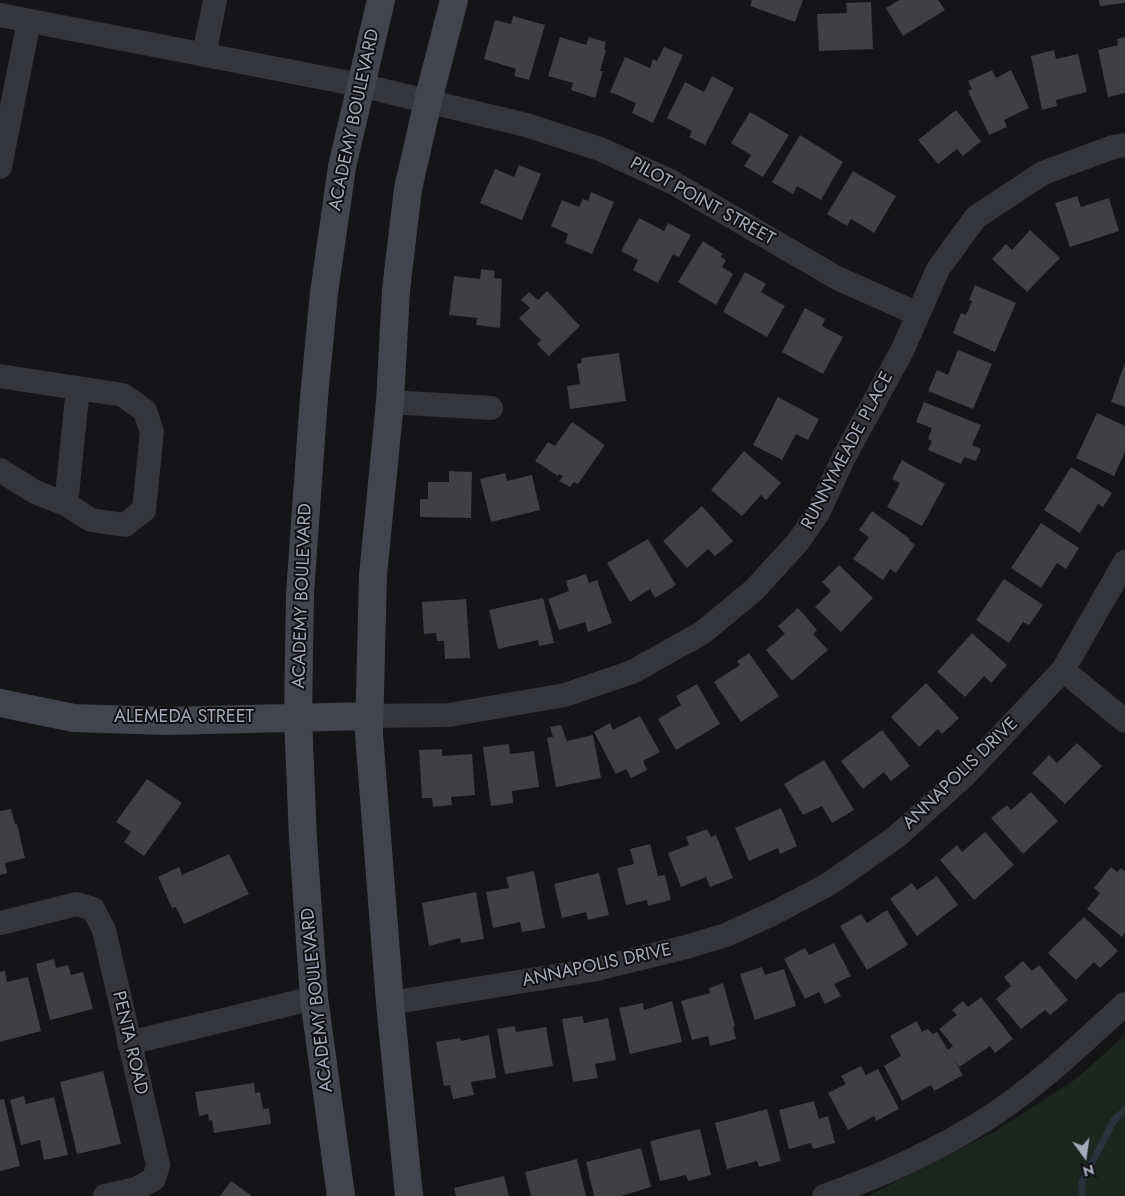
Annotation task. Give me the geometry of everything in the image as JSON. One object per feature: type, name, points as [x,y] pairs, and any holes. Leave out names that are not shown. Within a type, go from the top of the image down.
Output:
[{"type":"main road","name":"ACADEMY BOULEVARD","points":[[341,1196],[314,998],[303,839],[298,717],[300,593],[314,397],[324,293],[342,167],[381,0]]},
{"type":"main road","points":[[409,1196],[390,1003],[369,716],[373,575],[390,402],[396,290],[408,189],[454,0]]},
{"type":"main road","name":"ALEMEDA STREET","points":[[0,702],[74,718],[167,720],[369,716]]},
{"type":"street","points":[[204,55],[215,0]]},
{"type":"street","name":"PILOT POINT STREET","points":[[0,15],[360,85],[526,125],[600,149],[672,182],[837,278],[918,314]]},
{"type":"street","points":[[0,167],[28,21]]},
{"type":"street","name":"RUNNYMEADE PLACE","points":[[369,716],[449,715],[565,695],[632,672],[702,633],[754,590],[798,542],[818,512],[844,457],[902,351],[938,268],[976,217],[1043,174],[1113,147],[1125,146]]},
{"type":"street","points":[[0,376],[123,396],[145,411],[152,432],[144,510],[125,525],[91,520],[66,504],[36,492],[0,470]]},
{"type":"street","points":[[66,504],[78,388]]},
{"type":"street","points":[[390,402],[492,408]]},
{"type":"street","name":"ANNAPOLIS DRIVE","points":[[390,1003],[472,991],[631,961],[726,935],[774,913],[829,884],[896,838],[964,776],[1063,670],[1125,562]]},
{"type":"street","points":[[1063,670],[1125,721]]},
{"type":"street","name":"PENTA ROAD","points":[[0,924],[77,904],[93,909],[104,930],[158,1165],[154,1179],[136,1188],[105,1196]]},
{"type":"street","points":[[129,1043],[314,998]]},
{"type":"street","points":[[824,1196],[858,1184],[934,1150],[995,1113],[1046,1075],[1125,1004]]},
{"type":"shaded area","points":[[1125,1035],[1125,1196],[867,1196],[994,1132],[1076,1079]]},
{"type":"building","points":[[752,0],[803,0],[795,22],[750,6]]},
{"type":"building","points":[[899,0],[938,0],[945,10],[903,36],[886,8]]},
{"type":"building","points":[[1099,0],[1125,0],[1125,3],[1100,6]]},
{"type":"building","points":[[871,2],[873,49],[819,51],[817,14],[847,13],[846,3]]},
{"type":"building","points":[[513,16],[545,25],[529,80],[514,76],[516,69],[484,59],[495,20],[511,24]]},
{"type":"building","points":[[560,37],[586,45],[589,37],[606,42],[604,49],[606,50],[600,71],[603,71],[595,98],[571,90],[573,83],[548,76]]},
{"type":"building","points":[[1125,37],[1125,93],[1108,97],[1098,50],[1118,45],[1117,39]]},
{"type":"building","points":[[664,47],[683,55],[653,123],[632,113],[636,103],[610,92],[625,57],[650,68],[653,59],[657,61]]},
{"type":"building","points":[[1054,50],[1056,59],[1078,54],[1087,92],[1056,100],[1057,106],[1042,110],[1031,56]]},
{"type":"building","points":[[992,70],[996,78],[1011,70],[1029,108],[1004,120],[1007,127],[989,135],[968,91],[972,89],[968,81]]},
{"type":"building","points":[[712,76],[734,88],[705,145],[689,137],[692,131],[667,118],[685,82],[704,92]]},
{"type":"building","points":[[956,110],[981,141],[963,156],[957,149],[938,164],[918,140]]},
{"type":"building","points":[[750,112],[789,135],[763,177],[744,166],[751,155],[731,143]]},
{"type":"building","points":[[800,135],[843,162],[821,200],[797,186],[793,194],[772,182]]},
{"type":"building","points":[[519,165],[541,174],[522,220],[480,203],[495,169],[514,177]]},
{"type":"building","points":[[853,171],[896,196],[874,233],[851,219],[847,226],[827,214]]},
{"type":"building","points":[[591,192],[614,202],[592,254],[565,243],[568,234],[551,226],[562,200],[579,207],[583,199],[588,201]]},
{"type":"building","points":[[1077,196],[1081,207],[1109,198],[1119,231],[1070,247],[1055,203]]},
{"type":"building","points":[[639,218],[664,231],[668,223],[691,235],[679,257],[673,254],[658,283],[633,270],[638,260],[621,251]]},
{"type":"building","points":[[1030,230],[1060,258],[1027,292],[992,259],[1006,244],[1012,250]]},
{"type":"building","points":[[703,241],[723,254],[721,257],[726,260],[722,267],[733,274],[716,305],[678,282]]},
{"type":"building","points":[[481,269],[495,271],[494,278],[502,279],[500,328],[476,325],[477,318],[449,315],[454,276],[480,279]]},
{"type":"building","points":[[745,272],[766,284],[761,292],[785,306],[767,337],[723,312]]},
{"type":"building","points":[[975,285],[1016,303],[995,352],[953,333],[961,313],[966,315],[972,301],[969,300]]},
{"type":"building","points":[[547,291],[580,326],[549,356],[537,344],[541,340],[519,318],[530,308],[521,300],[529,292],[538,300]]},
{"type":"building","points":[[805,308],[825,319],[822,326],[843,337],[823,374],[782,352]]},
{"type":"building","points":[[958,350],[992,364],[973,409],[928,391],[937,370],[948,375]]},
{"type":"building","points":[[619,353],[626,401],[570,409],[567,386],[580,384],[577,364],[582,363],[581,358]]},
{"type":"building","points":[[1125,363],[1125,407],[1111,402]]},
{"type":"building","points":[[778,397],[819,419],[808,440],[796,434],[782,460],[753,445]]},
{"type":"building","points":[[924,402],[981,425],[972,445],[981,449],[976,461],[964,457],[961,464],[928,450],[932,441],[928,439],[932,428],[916,422]]},
{"type":"building","points":[[1097,413],[1125,426],[1125,452],[1114,476],[1076,458]]},
{"type":"building","points":[[572,422],[605,445],[578,484],[574,482],[570,487],[559,481],[563,476],[559,474],[558,476],[535,461],[548,442],[555,446]]},
{"type":"building","points":[[744,451],[781,483],[766,500],[761,495],[742,516],[711,490]]},
{"type":"building","points":[[902,460],[945,484],[922,526],[887,507],[900,483],[892,479]]},
{"type":"building","points":[[1071,467],[1112,493],[1103,507],[1098,504],[1080,533],[1044,510]]},
{"type":"building","points":[[449,471],[472,472],[471,518],[420,517],[420,499],[428,499],[428,482],[449,482]]},
{"type":"building","points":[[505,473],[507,481],[532,475],[540,510],[491,522],[480,479]]},
{"type":"building","points":[[702,506],[733,541],[715,556],[708,549],[687,568],[663,541]]},
{"type":"building","points":[[872,511],[910,539],[915,545],[896,573],[890,569],[883,580],[853,559],[869,537],[859,530]]},
{"type":"building","points":[[1041,523],[1079,548],[1066,569],[1057,563],[1041,588],[1011,568]]},
{"type":"building","points":[[648,539],[676,585],[655,598],[650,589],[630,602],[607,563]]},
{"type":"building","points":[[839,565],[873,598],[841,632],[815,607],[831,591],[822,582]]},
{"type":"building","points":[[586,574],[589,583],[597,580],[612,623],[588,632],[585,622],[559,630],[548,599],[569,591],[566,581]]},
{"type":"building","points":[[1004,579],[1043,605],[1029,625],[1023,622],[1009,643],[976,620]]},
{"type":"building","points":[[543,598],[554,643],[539,646],[538,640],[498,649],[489,610]]},
{"type":"building","points":[[466,599],[470,658],[445,659],[444,641],[437,641],[436,633],[424,634],[422,602]]},
{"type":"building","points":[[798,608],[817,630],[813,634],[828,650],[792,681],[766,650],[785,634],[778,626]]},
{"type":"building","points":[[972,633],[1007,665],[991,683],[984,676],[965,697],[937,672]]},
{"type":"building","points":[[749,653],[779,696],[741,722],[714,682],[740,665],[737,661]]},
{"type":"building","points":[[926,683],[959,718],[942,734],[938,729],[919,747],[891,717]]},
{"type":"building","points":[[697,684],[720,724],[676,750],[658,719],[681,705],[676,696]]},
{"type":"building","points":[[640,716],[660,752],[643,761],[647,770],[631,778],[626,769],[616,774],[594,732],[610,723],[613,730]]},
{"type":"building","points":[[561,725],[567,741],[593,735],[601,778],[556,787],[547,738],[553,737],[550,727]]},
{"type":"building","points":[[882,730],[910,766],[891,781],[884,772],[863,789],[841,761]]},
{"type":"building","points":[[1077,743],[1102,766],[1065,804],[1032,773],[1049,755],[1057,763]]},
{"type":"building","points":[[509,744],[510,754],[534,751],[539,787],[512,791],[513,803],[491,806],[483,747]]},
{"type":"building","points":[[442,749],[442,756],[472,754],[475,795],[451,797],[452,805],[433,807],[432,798],[422,798],[419,750]]},
{"type":"building","points":[[824,760],[854,810],[832,823],[822,806],[803,815],[784,784]]},
{"type":"building","points":[[147,779],[182,803],[144,856],[124,842],[131,832],[116,822]]},
{"type":"building","points":[[1031,792],[1058,821],[1023,854],[991,818],[1007,805],[1011,810]]},
{"type":"building","points":[[781,808],[797,846],[780,854],[778,848],[749,861],[735,828]]},
{"type":"building","points":[[11,809],[15,824],[17,824],[25,858],[5,863],[7,873],[0,875],[0,811]]},
{"type":"building","points":[[707,829],[711,837],[716,835],[733,878],[710,887],[706,877],[681,887],[668,853],[689,845],[686,837]]},
{"type":"building","points":[[985,832],[1014,865],[974,900],[940,860],[957,845],[962,852]]},
{"type":"building","points":[[650,844],[658,876],[665,875],[671,900],[648,906],[647,900],[626,905],[617,868],[634,864],[630,849]]},
{"type":"building","points":[[229,854],[249,894],[184,924],[176,907],[172,908],[158,877],[179,867],[182,875]]},
{"type":"building","points":[[1111,867],[1117,872],[1121,868],[1125,871],[1125,933],[1122,937],[1087,909],[1100,893],[1094,888]]},
{"type":"building","points":[[534,871],[545,928],[522,932],[520,922],[493,928],[486,892],[509,888],[506,877]]},
{"type":"building","points":[[599,873],[609,915],[588,920],[586,912],[562,918],[554,884]]},
{"type":"building","points":[[937,876],[958,905],[917,936],[890,899],[912,883],[917,890]]},
{"type":"building","points":[[476,892],[484,939],[461,943],[460,938],[429,946],[422,903]]},
{"type":"building","points":[[887,910],[908,945],[867,970],[840,926],[861,914],[867,923]]},
{"type":"building","points":[[1084,917],[1118,951],[1100,968],[1094,962],[1076,980],[1048,953]]},
{"type":"building","points":[[834,943],[851,976],[834,984],[841,996],[825,1004],[819,992],[805,999],[784,959],[805,948],[809,955]]},
{"type":"building","points":[[54,959],[56,968],[68,965],[71,975],[83,972],[93,1009],[50,1020],[36,964]]},
{"type":"building","points":[[1023,961],[1032,971],[1039,965],[1068,1000],[1050,1015],[1045,1010],[1021,1029],[996,999],[1011,986],[1004,977]]},
{"type":"building","points":[[762,967],[765,975],[784,969],[796,1006],[755,1020],[740,974]]},
{"type":"building","points":[[5,971],[7,982],[28,977],[41,1031],[0,1042],[0,972]]},
{"type":"building","points":[[723,983],[735,1026],[733,1027],[736,1039],[710,1046],[708,1036],[692,1040],[681,1001],[710,993],[709,988]]},
{"type":"building","points":[[981,997],[1013,1039],[995,1053],[990,1046],[959,1067],[951,1055],[963,1075],[934,1091],[931,1085],[902,1101],[884,1066],[901,1056],[890,1036],[917,1021],[922,1032],[928,1029],[932,1034],[937,1032],[948,1050],[953,1046],[939,1029],[957,1015],[952,1010],[963,1001],[968,1007]]},
{"type":"building","points":[[672,1001],[682,1042],[630,1054],[619,1008],[643,1003],[644,1010]]},
{"type":"building","points":[[582,1016],[584,1023],[608,1018],[616,1060],[595,1064],[598,1078],[573,1082],[562,1019]]},
{"type":"building","points":[[515,1026],[516,1032],[546,1027],[553,1066],[505,1074],[497,1029]]},
{"type":"building","points":[[489,1035],[496,1078],[471,1082],[474,1095],[453,1099],[450,1085],[444,1086],[436,1042],[460,1038],[461,1041]]},
{"type":"building","points":[[861,1066],[866,1075],[878,1069],[899,1109],[876,1121],[874,1116],[848,1130],[828,1093],[846,1084],[841,1076]]},
{"type":"building","points":[[103,1071],[121,1144],[77,1154],[60,1082]]},
{"type":"building","points":[[254,1083],[255,1093],[260,1092],[263,1109],[269,1108],[271,1124],[214,1133],[212,1120],[209,1121],[208,1114],[199,1116],[195,1092]]},
{"type":"building","points":[[24,1096],[26,1104],[54,1097],[68,1155],[44,1160],[40,1140],[21,1145],[10,1100]]},
{"type":"building","points":[[4,1099],[20,1166],[0,1171],[0,1100]]},
{"type":"building","points":[[814,1101],[819,1119],[828,1116],[835,1143],[813,1149],[811,1143],[789,1149],[779,1110]]},
{"type":"building","points":[[767,1109],[781,1161],[759,1167],[757,1161],[727,1169],[715,1123]]},
{"type":"building","points":[[700,1129],[711,1175],[688,1181],[686,1175],[660,1181],[650,1141]]},
{"type":"building","points":[[641,1148],[651,1187],[621,1196],[594,1196],[586,1162]]},
{"type":"building","points":[[577,1159],[586,1196],[531,1196],[525,1172]]},
{"type":"building","points":[[504,1176],[509,1196],[456,1196],[454,1188]]},
{"type":"building","points":[[231,1181],[252,1196],[220,1196]]},
{"type":"waterway","points":[[1082,1196],[1082,1182],[1114,1120],[1125,1110]]}]
